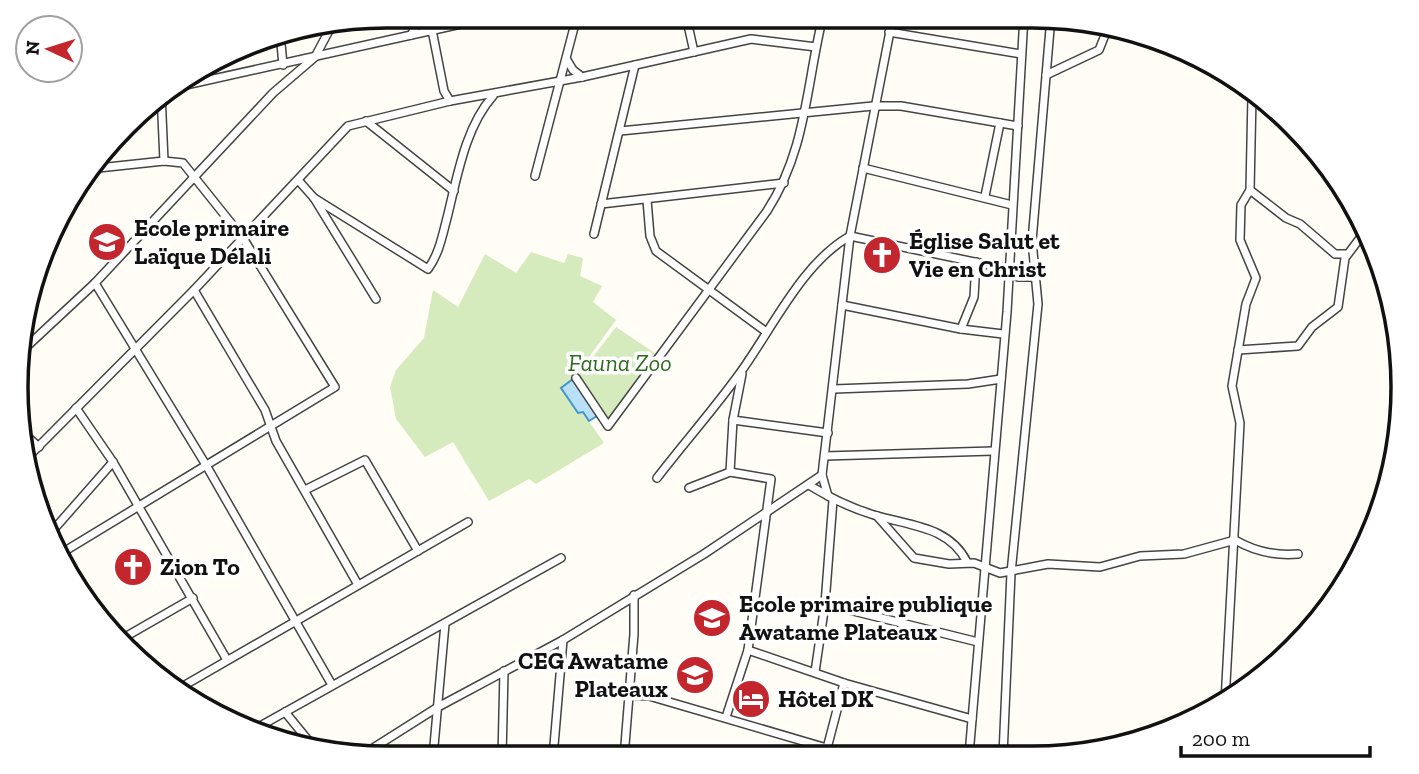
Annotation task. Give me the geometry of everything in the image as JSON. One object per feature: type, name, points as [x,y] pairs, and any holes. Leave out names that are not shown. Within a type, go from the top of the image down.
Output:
[{"type":"street","points":[[411,35],[415,28]]},
{"type":"street","points":[[197,83],[441,28]]},
{"type":"street","points":[[535,176],[574,28]]},
{"type":"street","points":[[688,28],[694,52]]},
{"type":"street","points":[[576,378],[608,426],[767,211],[784,183],[807,113],[821,28]]},
{"type":"street","points":[[815,672],[825,604],[831,498],[822,475],[850,236],[890,28]]},
{"type":"street","points":[[970,746],[1001,379],[1023,28]]},
{"type":"street","points":[[1003,746],[1012,573],[1038,304],[1032,241],[1050,29]]},
{"type":"street","points":[[432,30],[444,91],[450,101]]},
{"type":"street","points":[[889,32],[1021,54]]},
{"type":"street","points":[[31,343],[95,283],[135,237],[196,177],[273,93],[315,57],[328,33]]},
{"type":"street","points":[[1046,75],[1099,50],[1105,36]]},
{"type":"street","points":[[34,451],[194,290],[348,125],[450,101],[582,77],[761,38],[816,47]]},
{"type":"street","points":[[281,44],[283,65]]},
{"type":"street","points":[[566,59],[573,71],[582,77]]},
{"type":"street","points":[[594,234],[635,65]]},
{"type":"street","points":[[314,198],[428,269],[436,259],[478,112],[493,95]]},
{"type":"street","points":[[1226,689],[1240,423],[1232,386],[1246,304],[1256,278],[1240,240],[1241,205],[1250,190],[1252,103]]},
{"type":"street","points":[[620,131],[873,106],[901,106],[1018,126]]},
{"type":"street","points":[[162,107],[164,160]]},
{"type":"street","points":[[366,121],[454,191]]},
{"type":"street","points":[[985,197],[1000,122]]},
{"type":"street","points":[[67,550],[138,504],[335,387],[243,238],[183,163],[164,160],[103,167]]},
{"type":"street","points":[[863,168],[1012,205]]},
{"type":"street","points":[[298,180],[314,198],[376,299]]},
{"type":"street","points":[[601,204],[784,183]]},
{"type":"street","points":[[1250,190],[1286,218],[1300,224],[1335,254],[1347,254]]},
{"type":"street","points":[[647,200],[650,236],[656,251],[710,288],[765,331]]},
{"type":"street","points":[[657,478],[743,370],[765,331],[827,253],[850,236],[1008,269],[1018,276],[1035,277]]},
{"type":"street","points":[[1238,350],[1298,346],[1312,327],[1338,307],[1342,300],[1342,271],[1347,254],[1359,239]]},
{"type":"street","points":[[961,329],[974,297],[976,262]]},
{"type":"street","points":[[95,283],[134,351],[206,465],[332,685]]},
{"type":"street","points":[[194,290],[265,410],[276,441],[358,583]]},
{"type":"street","points":[[842,305],[961,329],[1003,334]]},
{"type":"street","points":[[730,472],[733,420],[743,370]]},
{"type":"street","points":[[834,389],[968,384],[1001,379]]},
{"type":"street","points":[[76,408],[113,462],[227,660]]},
{"type":"street","points":[[733,420],[828,433]]},
{"type":"street","points":[[32,442],[38,447]]},
{"type":"street","points":[[825,456],[993,451]]},
{"type":"street","points":[[305,490],[365,460],[418,551]]},
{"type":"street","points":[[56,527],[113,462]]},
{"type":"street","points":[[689,488],[730,472],[771,479],[769,512],[748,650],[726,717]]},
{"type":"street","points":[[377,746],[438,707],[563,640],[769,512],[822,475]]},
{"type":"street","points":[[809,485],[831,498],[877,516],[925,526],[959,545],[967,562]]},
{"type":"street","points":[[877,516],[914,558],[949,564],[967,562],[1000,573],[1012,573],[1048,564],[1100,568],[1140,556],[1184,554],[1235,540],[1248,548],[1273,554],[1298,554]]},
{"type":"street","points":[[186,684],[468,522]]},
{"type":"street","points":[[264,724],[561,558]]},
{"type":"street","points":[[625,746],[631,695],[634,595]]},
{"type":"street","points":[[128,635],[193,598]]},
{"type":"street","points":[[825,604],[978,642]]},
{"type":"street","points":[[434,746],[445,624]]},
{"type":"street","points":[[554,746],[563,640]]},
{"type":"street","points":[[748,650],[844,683],[972,719]]},
{"type":"street","points":[[502,746],[504,671]]},
{"type":"street","points":[[827,746],[844,683]]},
{"type":"street","points":[[631,695],[649,696],[824,746]]},
{"type":"street","points":[[285,712],[305,736]]},
{"type":"green space","points":[[531,252],[564,263],[568,254],[583,258],[580,276],[602,286],[593,302],[616,320],[573,379],[561,388],[579,413],[582,411],[604,443],[536,484],[529,479],[489,501],[453,442],[425,457],[396,419],[390,387],[396,370],[424,338],[433,290],[458,307],[485,254],[516,273]]},
{"type":"green space","name":"Fauna Zoo","points":[[616,327],[659,356],[607,420],[579,375]]},
{"type":"water","points":[[573,379],[597,416],[589,421],[583,412],[578,413],[561,388]]},
{"type":"place","name":"Ecole primaire Laïque Délali","points":[[107,242]]},
{"type":"place","name":"Église Salut et Vie en Christ","points":[[882,255]]},
{"type":"place","name":"Zion To","points":[[133,567]]},
{"type":"place","name":"Ecole primaire publique Awatame Plateaux","points":[[712,618]]},
{"type":"place","name":"CEG Awatame Plateaux","points":[[695,675]]},
{"type":"place","name":"Hôtel DK","points":[[751,699]]}]
